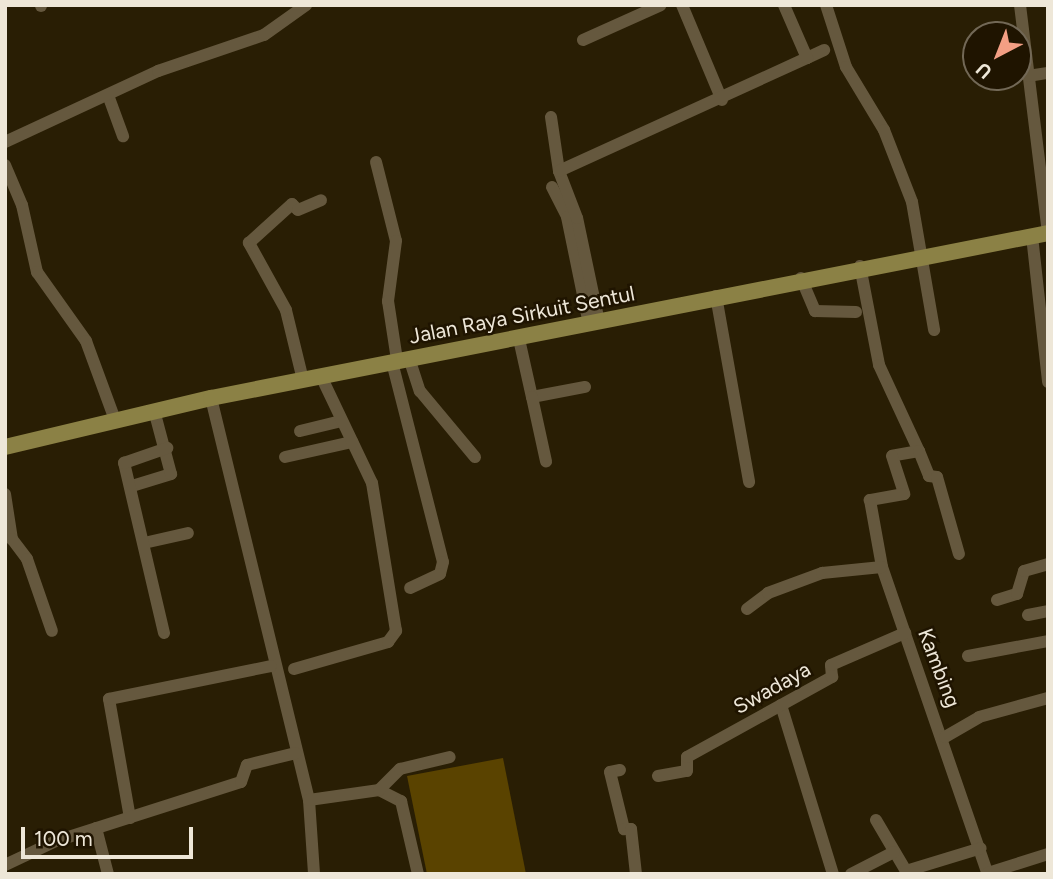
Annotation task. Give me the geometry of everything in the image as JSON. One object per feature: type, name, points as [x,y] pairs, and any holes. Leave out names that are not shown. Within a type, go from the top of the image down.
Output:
[{"type":"main road","name":"Jalan Raya Sirkuit Sentul","points":[[5,447],[211,398],[519,339],[860,266],[1040,234]]},
{"type":"street","points":[[5,142],[108,95],[264,35],[306,5]]},
{"type":"street","points":[[583,40],[661,5]]},
{"type":"street","points":[[682,5],[722,100]]},
{"type":"street","points":[[785,5],[807,58]]},
{"type":"street","points":[[826,5],[846,67],[893,152],[924,254],[934,330]]},
{"type":"street","points":[[559,172],[722,100],[824,50]]},
{"type":"street","points":[[1031,91],[1042,142],[1040,234],[1048,382]]},
{"type":"street","points":[[108,95],[123,136]]},
{"type":"street","points":[[551,117],[559,172],[577,218],[594,323]]},
{"type":"street","points":[[376,162],[396,241],[388,301],[443,562],[439,574],[410,588]]},
{"type":"street","points":[[5,165],[27,220],[37,272],[86,341],[115,420]]},
{"type":"street","points":[[552,187],[567,217],[594,323]]},
{"type":"street","points":[[303,380],[289,318],[249,243],[292,204],[298,210],[321,200]]},
{"type":"street","points":[[860,266],[879,365],[929,476],[937,477],[959,554]]},
{"type":"street","points":[[801,278],[815,311],[856,312]]},
{"type":"street","points":[[716,296],[749,482]]},
{"type":"street","points":[[519,339],[546,461]]},
{"type":"street","points":[[399,360],[420,391],[475,457]]},
{"type":"street","points":[[294,669],[395,635],[372,483],[321,376]]},
{"type":"street","points":[[533,397],[585,387]]},
{"type":"street","points":[[211,398],[271,666],[309,800],[314,874]]},
{"type":"street","points":[[132,486],[170,476],[167,448],[154,410]]},
{"type":"street","points":[[300,432],[341,422]]},
{"type":"street","points":[[285,457],[352,442]]},
{"type":"street","points":[[164,632],[126,458],[167,448]]},
{"type":"street","name":"Kambing","points":[[919,451],[892,456],[904,494],[870,500],[882,567],[945,737],[988,873]]},
{"type":"street","points":[[5,494],[12,539],[27,559],[52,631]]},
{"type":"street","points":[[144,543],[188,533]]},
{"type":"street","points":[[997,600],[1017,594],[1024,570],[1048,564]]},
{"type":"street","points":[[747,609],[768,593],[822,573],[882,567]]},
{"type":"street","points":[[1028,615],[1048,611]]},
{"type":"street","name":"Swadaya","points":[[658,776],[687,771],[687,757],[832,677],[831,665],[905,633]]},
{"type":"street","points":[[968,656],[1048,641]]},
{"type":"street","points":[[130,818],[109,699],[271,666]]},
{"type":"street","points":[[945,737],[979,717],[1048,698]]},
{"type":"street","points":[[781,705],[833,874]]},
{"type":"street","points":[[5,865],[96,828],[230,786],[244,780],[247,765],[296,753]]},
{"type":"street","points":[[309,800],[379,790],[404,767],[450,757]]},
{"type":"street","points":[[620,770],[611,772],[624,829],[631,829],[636,874]]},
{"type":"street","points":[[379,790],[401,801],[418,874]]},
{"type":"street","points":[[876,820],[894,852],[909,871],[981,848]]},
{"type":"street","points":[[96,828],[108,874]]},
{"type":"street","points":[[851,874],[894,852]]},
{"type":"street","points":[[988,873],[1048,853]]},
{"type":"building","points":[[503,758],[526,874],[427,874],[407,776]]}]
